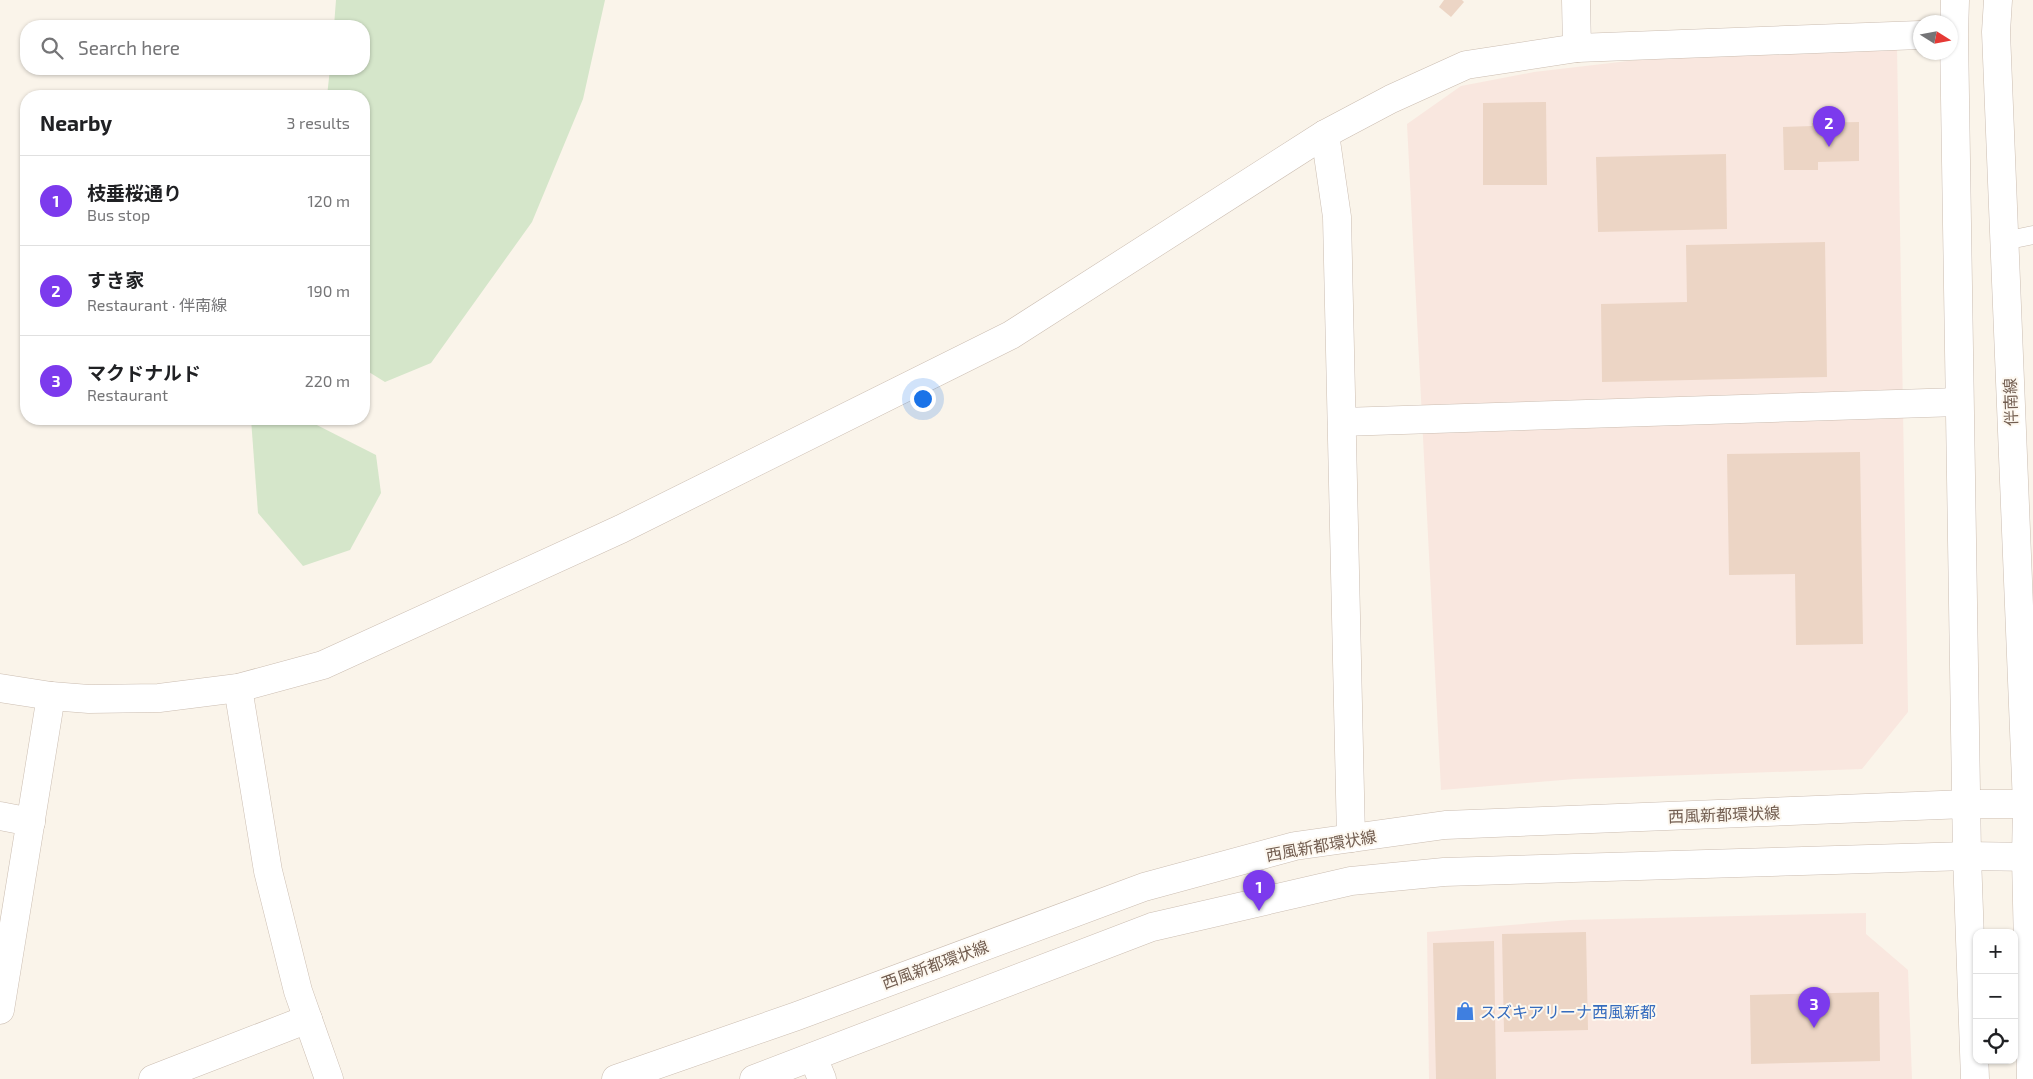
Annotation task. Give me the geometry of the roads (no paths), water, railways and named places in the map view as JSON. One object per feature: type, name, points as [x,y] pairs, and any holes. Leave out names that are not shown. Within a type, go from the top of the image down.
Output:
[{"type":"street","points":[[1576,0],[1576,48]]},
{"type":"street","points":[[1954,15],[1955,0]]},
{"type":"street","name":"伴南線","points":[[1998,0],[1996,32],[2004,241],[2030,804],[2031,1079]]},
{"type":"street","points":[[0,688],[51,696],[89,699],[159,698],[238,688],[323,665],[621,528],[1011,335],[1325,134],[1391,98],[1466,65],[1576,48],[1913,36]]},
{"type":"street","points":[[1953,60],[1967,856],[1975,1079]]},
{"type":"street","points":[[1325,134],[1337,217],[1351,838]]},
{"type":"street","points":[[1342,422],[1960,402]]},
{"type":"street","points":[[238,688],[268,871],[298,992],[329,1079]]},
{"type":"street","points":[[0,1010],[51,696]]},
{"type":"street","name":"西風新都環状線","points":[[616,1079],[797,1016],[1144,887],[1295,846],[1445,826],[1966,804],[2030,804]]},
{"type":"street","points":[[0,816],[31,822]]},
{"type":"street","points":[[754,1079],[818,1068],[1152,927],[1351,881],[1444,872],[1967,856],[2030,858]]},
{"type":"street","points":[[153,1079],[308,1019]]},
{"type":"lane","points":[[2004,241],[2033,235]]},
{"type":"place","name":"すき家","points":[[1829,147]]},
{"type":"place","name":"枝垂桜通り","points":[[1259,911]]},
{"type":"place","name":"スズキアリーナ西風新都","points":[[1465,1011]]},
{"type":"place","name":"マクドナルド","points":[[1814,1028]]}]
